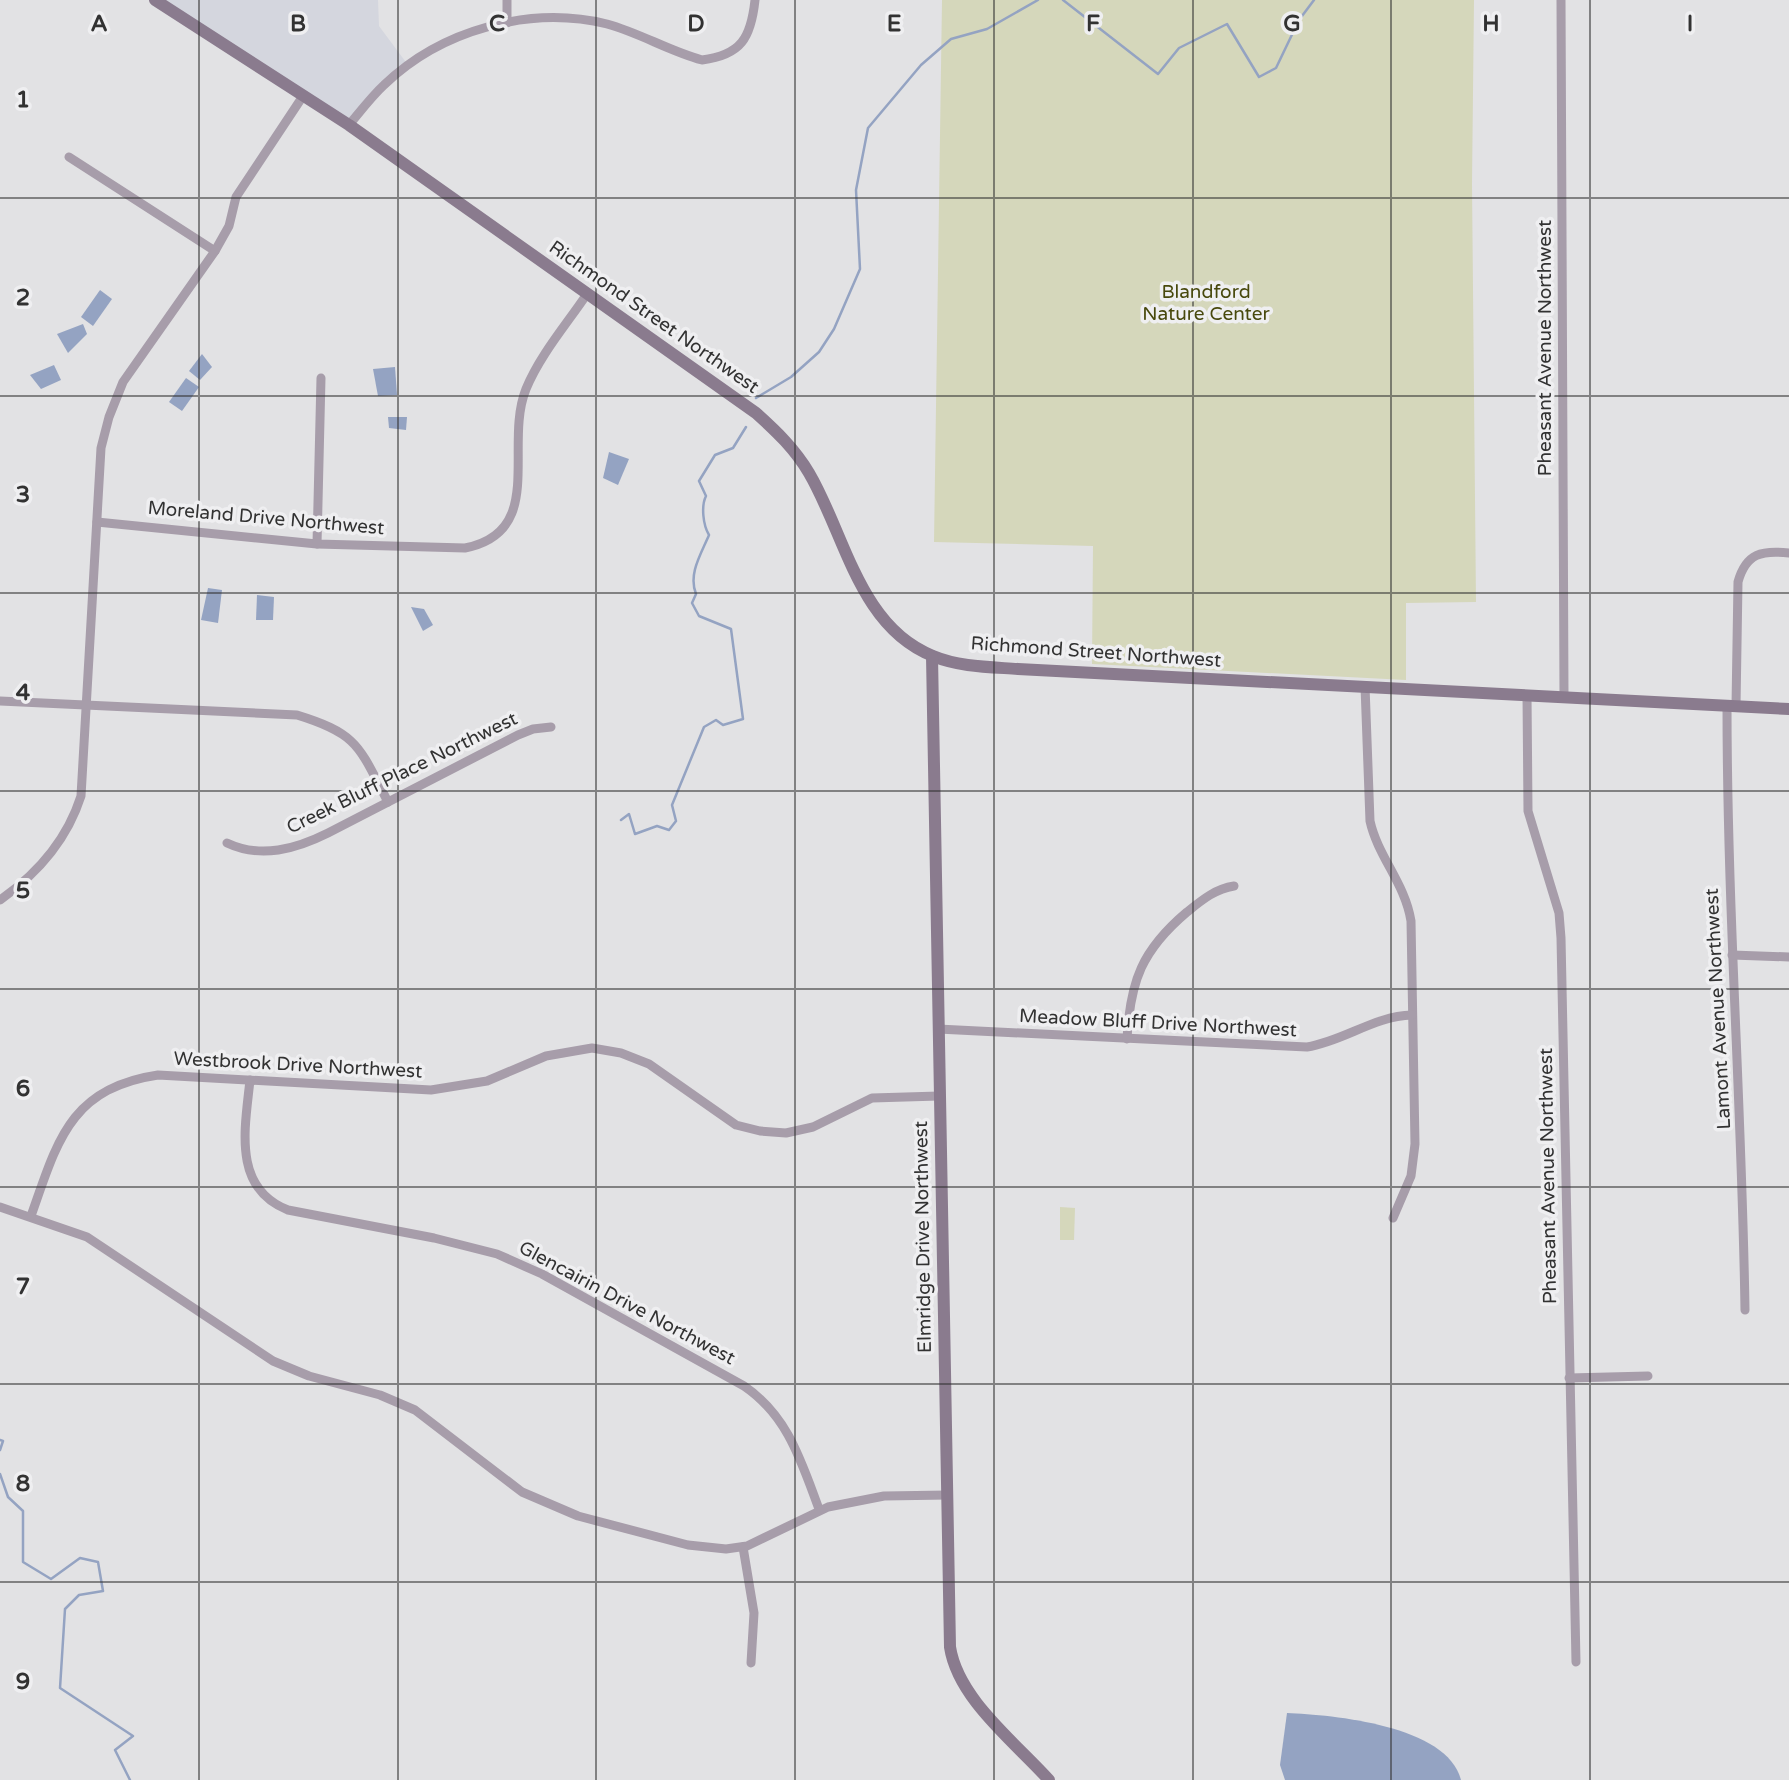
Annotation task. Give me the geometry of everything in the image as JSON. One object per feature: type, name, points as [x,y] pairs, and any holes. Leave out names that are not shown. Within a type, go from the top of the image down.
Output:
[{"type":"street","name":"Richmond Street Northwest","points":[[155,0],[349,125],[756,413],[784,438],[815,483],[867,596],[892,627],[932,656],[995,667],[1789,709]]},
{"type":"street","points":[[507,0],[507,23]]},
{"type":"street","points":[[349,125],[383,85],[408,65],[455,38],[507,23],[540,18],[605,24],[702,60],[718,58],[744,40],[752,23],[755,0]]},
{"type":"street","name":"Pheasant Avenue Northwest","points":[[1561,0],[1564,695]]},
{"type":"street","points":[[0,900],[57,847],[73,821],[85,776],[101,448],[108,417],[123,382],[215,251],[229,226],[236,197],[303,96]]},
{"type":"street","points":[[69,157],[215,251]]},
{"type":"street","name":"Moreland Drive Northwest","points":[[97,522],[317,544],[465,548],[485,544],[500,535],[509,523],[516,500],[525,392],[548,351],[587,294]]},
{"type":"street","points":[[317,544],[321,378]]},
{"type":"street","name":"Lamont Avenue Northwest","points":[[1745,1310],[1742,1149],[1732,955],[1731,706],[1738,582],[1742,568],[1749,558],[1761,551],[1789,553]]},
{"type":"street","name":"Elmridge Drive Northwest","points":[[932,656],[952,1663],[967,1691],[1049,1780]]},
{"type":"street","points":[[1365,686],[1368,809],[1375,837],[1402,886],[1409,912],[1414,1156],[1410,1176],[1394,1219]]},
{"type":"street","name":"Pheasant Avenue Northwest","points":[[1527,695],[1528,811],[1559,913],[1561,938],[1576,1662]]},
{"type":"street","points":[[0,702],[298,715],[329,724],[344,733],[363,754],[388,802]]},
{"type":"street","name":"Creek Bluff Place Northwest","points":[[228,843],[248,851],[289,848],[317,839],[519,735],[533,729],[551,727]]},
{"type":"street","points":[[1127,1039],[1135,981],[1148,953],[1168,928],[1206,897],[1234,886]]},
{"type":"street","points":[[1732,955],[1789,957]]},
{"type":"street","name":"Meadow Bluff Drive Northwest","points":[[938,1029],[1307,1047],[1330,1042],[1377,1020],[1412,1016]]},
{"type":"street","name":"Westbrook Drive Northwest","points":[[31,1216],[59,1139],[80,1110],[108,1090],[132,1080],[172,1074],[430,1090],[487,1081],[546,1056],[592,1048],[621,1053],[649,1064],[736,1125],[760,1132],[786,1133],[813,1127],[872,1098],[939,1096]]},
{"type":"street","name":"Glencairin Drive Northwest","points":[[250,1080],[244,1143],[245,1164],[255,1184],[269,1200],[293,1211],[434,1238],[497,1254],[542,1274],[744,1386],[768,1405],[786,1427],[819,1509]]},
{"type":"street","points":[[0,1207],[31,1216],[96,1242],[273,1361],[309,1376],[380,1395],[415,1410],[503,1480],[548,1505],[688,1545],[712,1549],[743,1548],[819,1509],[884,1496],[948,1495]]},
{"type":"street","points":[[1569,1378],[1648,1376]]},
{"type":"street","points":[[743,1548],[754,1613],[751,1663]]},
{"type":"shaded area","points":[[155,0],[378,0],[379,26],[408,65],[349,125]]},
{"type":"green space","name":"Blandford Nature Center","points":[[942,0],[1474,0],[1472,184],[1476,602],[1406,603],[1406,680],[1092,664],[1093,546],[934,542]]},
{"type":"green space","points":[[1060,1207],[1075,1208],[1074,1240],[1060,1240]]},
{"type":"water","points":[[100,290],[112,299],[93,326],[81,317]]},
{"type":"water","points":[[83,324],[87,334],[68,353],[57,334]]},
{"type":"water","points":[[202,354],[212,367],[200,380],[189,371]]},
{"type":"water","points":[[54,365],[61,380],[41,389],[30,375]]},
{"type":"water","points":[[395,367],[397,395],[378,396],[373,369]]},
{"type":"water","points":[[186,378],[199,387],[182,411],[169,402]]},
{"type":"water","points":[[388,417],[407,417],[406,430],[389,428]]},
{"type":"water","points":[[609,452],[629,459],[618,485],[603,478]]},
{"type":"water","points":[[208,588],[222,590],[218,623],[201,620]]},
{"type":"water","points":[[257,595],[274,597],[273,620],[256,620]]},
{"type":"water","points":[[411,607],[424,609],[433,625],[423,631]]},
{"type":"water","points":[[1287,1713],[1359,1721],[1412,1735],[1434,1747],[1451,1761],[1461,1780],[1285,1780],[1280,1765]]},
{"type":"waterway","points":[[756,398],[791,377],[819,352],[834,329],[860,269],[856,190],[868,128],[921,65],[951,39],[987,29],[1038,0]]},
{"type":"waterway","points":[[1063,0],[1158,74],[1179,48],[1227,24],[1259,77],[1276,68],[1299,20],[1314,0]]},
{"type":"waterway","points":[[621,820],[629,814],[635,834],[657,826],[669,830],[676,821],[672,805],[704,727],[716,720],[723,725],[743,719],[731,629],[699,616],[692,603],[696,594],[694,572],[709,535],[703,516],[706,496],[699,481],[715,455],[733,448],[746,427]]},
{"type":"waterway","points":[[0,1440],[3,1441],[0,1450]]},
{"type":"waterway","points":[[0,1474],[8,1497],[23,1511],[23,1562],[51,1579],[80,1558],[98,1562],[103,1591],[79,1595],[65,1609],[60,1688],[133,1736],[115,1750],[130,1780]]}]
